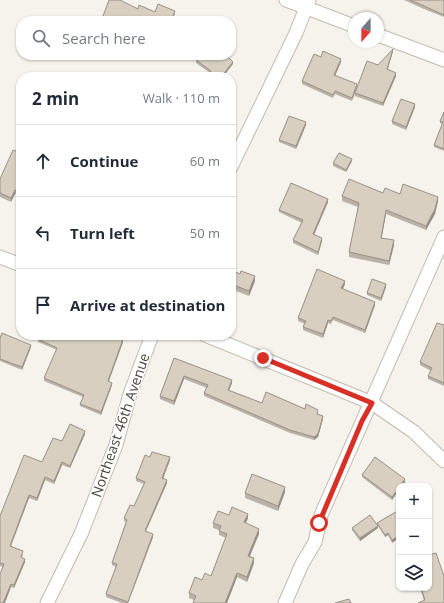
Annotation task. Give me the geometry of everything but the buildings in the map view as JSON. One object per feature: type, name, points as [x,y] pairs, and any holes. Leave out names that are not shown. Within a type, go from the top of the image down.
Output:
[{"type":"street","points":[[286,0],[308,4],[348,23]]},
{"type":"street","points":[[236,156],[308,4]]},
{"type":"street","points":[[384,37],[444,60]]},
{"type":"street","points":[[285,603],[302,564],[315,542],[321,515],[362,421],[372,403],[444,237]]},
{"type":"street","points":[[0,257],[16,263]]},
{"type":"street","name":"Northeast 46th Avenue","points":[[47,603],[81,534],[116,445],[130,394],[150,340]]},
{"type":"street","points":[[218,340],[335,386],[372,403],[414,432],[444,461]]},
{"type":"route","points":[[263,358],[335,386],[372,403],[362,421],[321,515],[319,523]]}]
